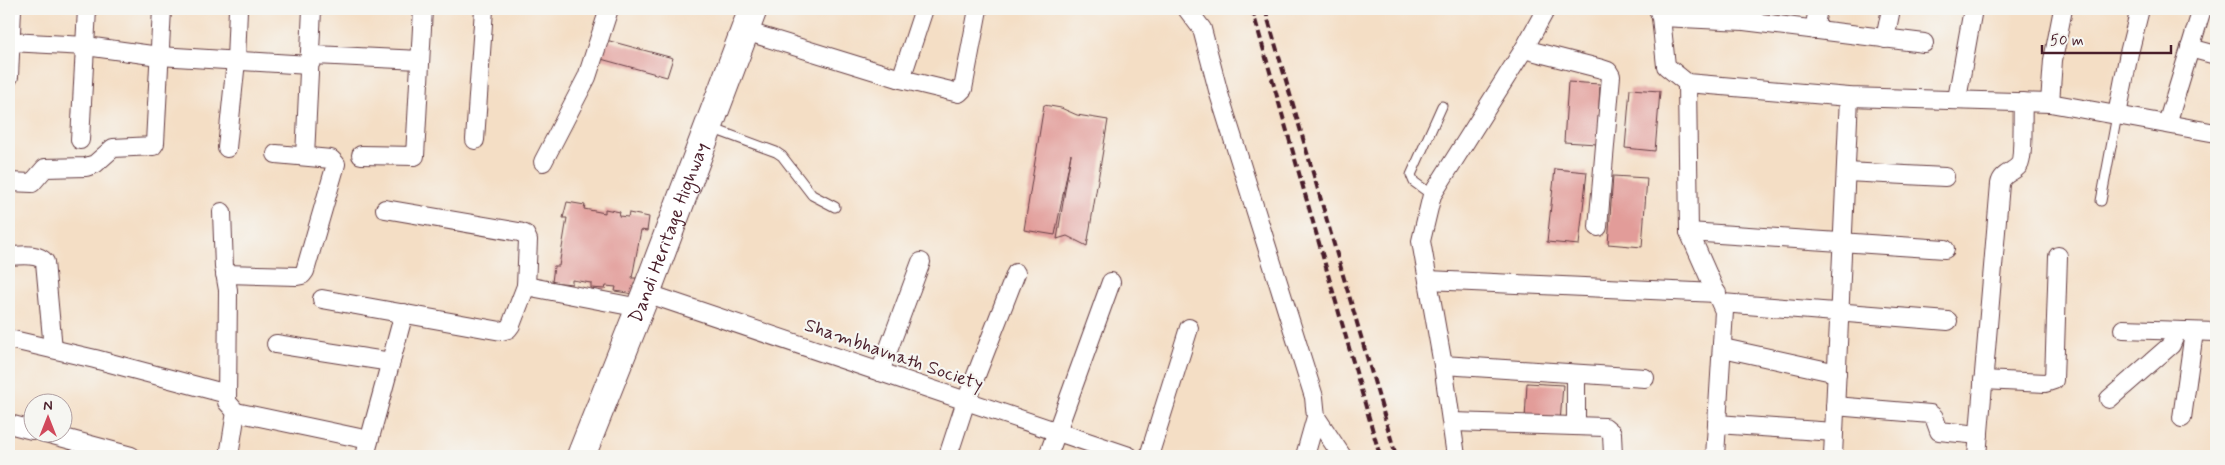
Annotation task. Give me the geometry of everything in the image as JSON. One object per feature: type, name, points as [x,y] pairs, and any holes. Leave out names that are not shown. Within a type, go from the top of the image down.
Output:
[{"type":"highway","name":"Dandi Heritage Highway","points":[[582,456],[643,301],[749,20]]},
{"type":"street","points":[[9,76],[12,9]]},
{"type":"street","points":[[80,140],[87,9]]},
{"type":"street","points":[[9,182],[32,183],[45,168],[92,166],[112,148],[153,146],[155,143],[162,9]]},
{"type":"street","points":[[228,148],[236,61],[238,9]]},
{"type":"street","points":[[305,156],[312,9]]},
{"type":"street","points":[[361,155],[415,156],[423,9]]},
{"type":"street","points":[[475,140],[484,9]]},
{"type":"street","points":[[543,162],[587,77],[608,9]]},
{"type":"street","points":[[901,79],[924,9]]},
{"type":"street","points":[[749,20],[901,79],[959,93],[963,89],[978,9]]},
{"type":"street","points":[[1188,9],[1202,29],[1219,94],[1314,397],[1316,417],[1305,456]]},
{"type":"street","points":[[1456,456],[1443,364],[1421,241],[1432,195],[1524,49],[1546,9]]},
{"type":"street","points":[[1814,30],[1818,9]]},
{"type":"street","points":[[1885,39],[1890,9]]},
{"type":"street","points":[[1957,99],[1973,9]]},
{"type":"street","points":[[2050,103],[2053,60],[2063,9]]},
{"type":"street","points":[[2117,115],[2140,9]]},
{"type":"street","points":[[2167,124],[2202,9]]},
{"type":"street","points":[[1924,43],[1814,30],[1745,15],[1660,13],[1666,66],[1687,83],[1848,97],[2050,103],[2216,133]]},
{"type":"street","points":[[10,34],[159,56],[309,65]]},
{"type":"street","points":[[2190,48],[2216,55]]},
{"type":"street","points":[[1524,49],[1602,69],[1608,71],[1611,76],[1598,227]]},
{"type":"street","points":[[309,65],[315,55],[420,60]]},
{"type":"street","points":[[1687,83],[1689,232],[1720,298],[1724,318],[1715,456]]},
{"type":"street","points":[[1833,456],[1844,241],[1848,97]]},
{"type":"street","points":[[1977,456],[2000,184],[2004,176],[2019,164],[2021,160],[2023,102]]},
{"type":"street","points":[[225,274],[302,275],[336,164],[331,159],[276,154]]},
{"type":"street","points":[[1846,172],[1945,177]]},
{"type":"street","points":[[322,299],[502,331],[508,329],[511,325],[526,286],[528,240],[525,234],[385,209]]},
{"type":"street","points":[[222,212],[225,274],[228,290],[227,402],[236,412],[367,448],[404,313]]},
{"type":"street","points":[[1689,232],[1945,249]]},
{"type":"street","points":[[9,256],[41,257],[45,262],[53,349]]},
{"type":"street","points":[[1983,380],[2045,383],[2054,380],[2058,256]]},
{"type":"street","points":[[880,372],[921,262]]},
{"type":"street","points":[[948,456],[966,401],[1016,273]]},
{"type":"street","points":[[1428,280],[1720,298],[1840,313],[1948,320]]},
{"type":"street","points":[[1048,456],[1111,282]]},
{"type":"street","name":"Shambhavnath Society","points":[[526,286],[643,301],[880,372],[1129,456]]},
{"type":"street","points":[[1149,456],[1189,328]]},
{"type":"street","points":[[2123,329],[2216,332]]},
{"type":"street","points":[[2109,398],[2186,331]]},
{"type":"street","points":[[2182,418],[2186,331]]},
{"type":"street","points":[[9,339],[227,394]]},
{"type":"street","points":[[276,344],[391,362]]},
{"type":"street","points":[[1723,348],[1837,372]]},
{"type":"street","points":[[1443,364],[1646,378]]},
{"type":"street","points":[[1576,374],[1576,426]]},
{"type":"street","points":[[1835,406],[1930,414],[1934,417],[1939,431],[1978,435]]},
{"type":"street","points":[[229,456],[236,412]]},
{"type":"street","points":[[1316,417],[1342,456]]},
{"type":"street","points":[[1452,422],[1610,429],[1612,433],[1613,456]]},
{"type":"street","points":[[9,424],[22,427]]},
{"type":"street","points":[[1717,424],[1834,432]]},
{"type":"street","points":[[63,442],[78,449],[131,456]]},
{"type":"lane","points":[[1432,195],[1414,182],[1411,175],[1442,106]]},
{"type":"lane","points":[[2101,201],[2117,115]]},
{"type":"lane","points":[[708,127],[776,152],[782,156],[812,195],[835,207]]},
{"type":"building","points":[[606,40],[673,58],[667,77],[601,59]]},
{"type":"building","points":[[1568,82],[1600,84],[1597,144],[1564,142]]},
{"type":"building","points":[[1630,89],[1660,91],[1655,151],[1625,148]]},
{"type":"building","points":[[1044,105],[1061,108],[1077,115],[1108,120],[1087,246],[1067,236],[1057,239],[1071,154],[1055,235],[1024,230]]},
{"type":"building","points":[[1555,169],[1587,172],[1579,245],[1547,242]]},
{"type":"building","points":[[1613,176],[1647,178],[1642,247],[1608,244]]},
{"type":"building","points":[[567,202],[585,205],[584,209],[605,213],[605,209],[620,212],[619,216],[628,217],[629,213],[649,217],[647,231],[641,230],[632,278],[636,278],[633,294],[615,291],[616,287],[606,286],[605,289],[591,288],[591,283],[572,280],[572,284],[552,282],[554,266],[559,266],[567,218],[563,218]]},
{"type":"building","points":[[1527,383],[1563,385],[1560,422],[1525,420]]},
{"type":"railway","points":[[1252,9],[1380,456]]},
{"type":"railway","points":[[1265,9],[1396,456]]}]
